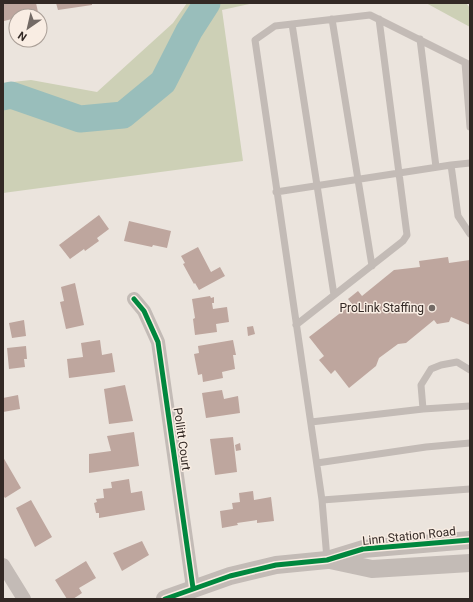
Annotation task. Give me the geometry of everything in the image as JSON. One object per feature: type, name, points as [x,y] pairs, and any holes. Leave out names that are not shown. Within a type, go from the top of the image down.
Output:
[{"type":"street","name":"Pollitt Court","points":[[134,299],[144,311],[158,342],[193,588]]},
{"type":"street","name":"Linn Station Road","points":[[165,599],[230,576],[276,565],[328,560],[363,549],[470,540]]},
{"type":"street","name":"Linn Station Road","points":[[328,560],[372,568],[470,562]]},
{"type":"street","points":[[3,565],[24,599]]},
{"type":"lane","points":[[328,560],[317,463],[276,192],[255,40],[275,26],[370,15],[468,64],[470,127]]},
{"type":"lane","points":[[332,19],[372,266]]},
{"type":"lane","points":[[296,325],[372,266],[407,235],[379,19]]},
{"type":"lane","points":[[292,24],[334,295]]},
{"type":"lane","points":[[420,39],[436,168]]},
{"type":"lane","points":[[276,192],[470,163]]},
{"type":"lane","points":[[452,165],[458,216],[470,234]]},
{"type":"lane","points":[[422,409],[421,385],[431,369],[441,365],[457,362],[470,370]]},
{"type":"lane","points":[[311,422],[422,409],[470,406]]},
{"type":"lane","points":[[317,463],[426,447],[470,443]]},
{"type":"lane","points":[[322,500],[470,489]]},
{"type":"green space","points":[[187,3],[254,3],[222,10],[243,161],[3,193],[3,83],[31,80],[97,92],[173,23]]},
{"type":"green space","points":[[426,3],[466,3],[470,8],[470,27]]},
{"type":"building","points":[[3,3],[36,3],[37,8],[8,8],[8,20],[4,21]]},
{"type":"building","points":[[56,3],[92,3],[92,5],[58,10]]},
{"type":"building","points":[[99,215],[109,229],[97,238],[99,241],[70,259],[59,245]]},
{"type":"building","points":[[129,221],[171,231],[167,248],[153,245],[152,247],[124,241]]},
{"type":"building","points":[[198,247],[211,272],[220,267],[225,276],[199,290],[183,264],[185,263],[181,256]]},
{"type":"building","points":[[448,257],[449,263],[470,260],[470,325],[451,317],[449,322],[437,324],[434,320],[406,343],[398,344],[379,358],[376,366],[349,388],[335,370],[331,374],[319,360],[324,356],[309,337],[352,304],[348,299],[358,291],[362,296],[394,270],[420,267],[419,261]]},
{"type":"building","points":[[75,283],[84,325],[66,329],[60,302],[64,301],[61,287]]},
{"type":"building","points":[[210,296],[211,298],[214,297],[214,303],[212,303],[213,309],[227,307],[229,322],[216,324],[217,332],[195,335],[193,319],[195,318],[192,299]]},
{"type":"building","points":[[24,320],[26,336],[12,338],[9,323]]},
{"type":"building","points":[[253,326],[255,334],[248,336],[247,327]]},
{"type":"building","points":[[100,340],[102,355],[112,353],[115,372],[69,378],[67,359],[83,357],[81,343]]},
{"type":"building","points":[[233,340],[236,355],[233,355],[235,369],[222,372],[223,378],[203,382],[202,374],[198,375],[194,354],[199,353],[198,346]]},
{"type":"building","points":[[26,346],[27,359],[24,359],[25,367],[9,369],[7,348]]},
{"type":"building","points":[[125,385],[133,421],[109,424],[104,389]]},
{"type":"building","points":[[222,390],[224,399],[238,396],[240,413],[206,418],[202,393]]},
{"type":"building","points":[[18,395],[20,409],[3,412],[3,398]]},
{"type":"building","points":[[134,432],[139,466],[89,473],[89,454],[111,451],[107,436]]},
{"type":"building","points":[[233,437],[237,472],[215,475],[210,439]]},
{"type":"building","points":[[240,443],[241,450],[236,451],[235,445]]},
{"type":"building","points":[[3,457],[21,488],[5,498],[3,495]]},
{"type":"building","points":[[129,479],[131,493],[142,491],[145,510],[99,518],[99,513],[96,513],[94,503],[97,502],[96,499],[104,498],[103,489],[112,488],[111,482]]},
{"type":"building","points":[[253,491],[254,500],[271,497],[274,521],[257,523],[257,520],[237,523],[238,525],[222,528],[220,511],[233,509],[232,503],[240,502],[239,493]]},
{"type":"building","points":[[31,500],[52,537],[35,547],[16,508]]},
{"type":"building","points":[[142,541],[149,555],[122,571],[113,553]]},
{"type":"building","points":[[86,561],[96,578],[79,588],[82,593],[73,599],[67,599],[55,580]]},
{"type":"waterway","points":[[3,97],[11,95],[80,119],[123,115],[163,82],[189,31],[207,3]]},
{"type":"cycle path","points":[[134,299],[144,311],[158,342],[193,588]]},
{"type":"cycle path","points":[[165,599],[230,576],[276,565],[327,560],[363,549],[470,540]]},
{"type":"place","name":"ProLink Staffing","points":[[432,308]]}]
